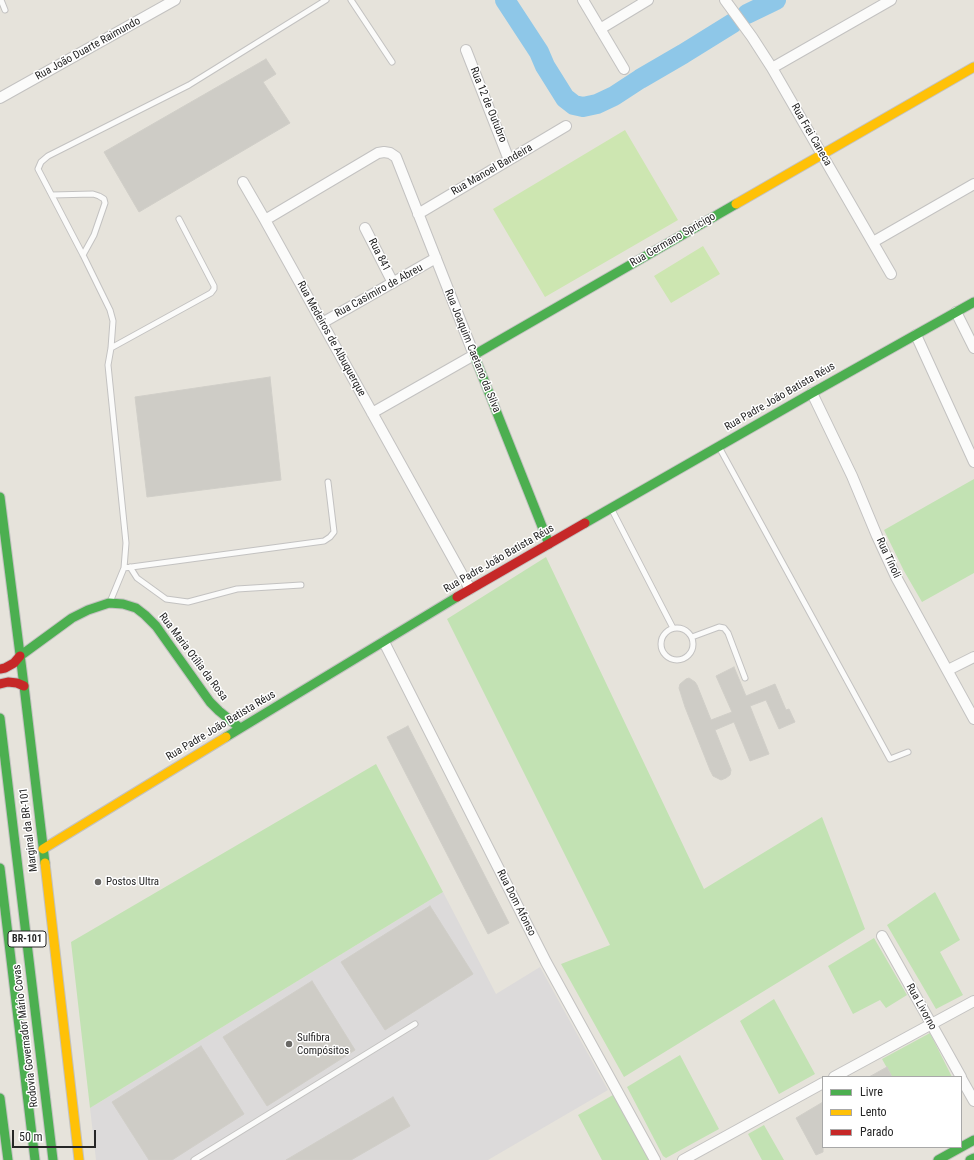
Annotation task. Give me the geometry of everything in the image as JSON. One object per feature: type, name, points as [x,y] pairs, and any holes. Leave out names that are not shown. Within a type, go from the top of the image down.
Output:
[{"type":"main road","name":"Rua Germano Spricigo","points":[[474,355],[974,67]]},
{"type":"main road","name":"Rua Padre João Batista Réus","points":[[43,849],[470,589],[812,392],[974,302]]},
{"type":"main road","name":"Rua Joaquim Caetano da Silva","points":[[474,355],[549,544]]},
{"type":"main road","name":"Marginal da BR-101","points":[[0,497],[24,686],[79,1160]]},
{"type":"main road","name":"Rua Maria Otília da Rosa","points":[[0,669],[14,663],[20,656],[72,618],[88,610],[110,603],[123,604],[136,608],[146,614],[210,702],[240,728]]},
{"type":"main road","points":[[0,684],[8,682],[17,683],[24,686]]},
{"type":"main road","name":"Rodovia Governador Mário Covas","points":[[0,718],[53,1160]]},
{"type":"main road","name":"Rodovia Governador Mário Covas","points":[[0,868],[35,1160]]},
{"type":"main road","points":[[0,1098],[8,1160]]},
{"type":"main road","points":[[962,1147],[974,1140]]},
{"type":"main road","points":[[938,1160],[960,1148]]},
{"type":"main road","points":[[970,1160],[974,1158]]},
{"type":"street","name":"Rua João Duarte Raimundo","points":[[0,98],[175,0]]},
{"type":"street","points":[[583,0],[624,69]]},
{"type":"street","points":[[600,29],[648,0]]},
{"type":"street","name":"Rua Frei Caneca","points":[[725,0],[772,68],[891,274]]},
{"type":"street","points":[[772,68],[891,0]]},
{"type":"street","name":"Rua 12 de Outubro","points":[[466,50],[509,160]]},
{"type":"street","name":"Rua Manoel Bandeira","points":[[418,214],[566,126]]},
{"type":"street","name":"Rua Joaquim Caetano da Silva","points":[[265,220],[378,153],[390,153],[396,157],[474,355]]},
{"type":"street","name":"Rua Medeiros de Albuquerque","points":[[243,182],[470,589]]},
{"type":"street","points":[[873,242],[974,184]]},
{"type":"street","name":"Rua 841","points":[[365,228],[393,282]]},
{"type":"street","name":"Rua Casimiro de Abreu","points":[[322,323],[436,258]]},
{"type":"street","points":[[956,312],[974,348]]},
{"type":"street","points":[[916,335],[974,462]]},
{"type":"street","name":"Rua Germano Spricigo","points":[[372,413],[474,355]]},
{"type":"street","name":"Rua Tínoli","points":[[812,392],[852,476],[892,570],[974,719]]},
{"type":"street","name":"Rua Dom Afonso","points":[[384,642],[546,962],[655,1160]]},
{"type":"street","points":[[948,670],[974,657]]},
{"type":"street","name":"Rua Livorno","points":[[882,936],[960,1076]]},
{"type":"street","points":[[836,1076],[974,1001]]},
{"type":"street","name":"Rua Livorno","points":[[962,1079],[974,1101]]},
{"type":"street","points":[[683,1160],[822,1084]]},
{"type":"lane","points":[[1,0],[5,10]]},
{"type":"lane","points":[[110,603],[124,568],[126,543],[108,365],[113,321],[110,310],[84,255],[38,169],[41,162],[48,156],[189,84],[326,0]]},
{"type":"lane","points":[[351,0],[392,62]]},
{"type":"lane","points":[[52,195],[93,194],[104,199],[94,235],[84,255]]},
{"type":"lane","points":[[111,348],[211,293],[214,289],[214,286],[179,219]]},
{"type":"lane","points":[[718,446],[890,759],[908,752]]},
{"type":"lane","points":[[124,568],[324,541],[334,532],[328,482]]},
{"type":"lane","points":[[611,508],[673,628]]},
{"type":"lane","points":[[130,567],[137,578],[166,599],[188,602],[237,589],[301,584]]},
{"type":"lane","points":[[692,637],[719,627],[724,628],[728,633],[745,678]]},
{"type":"lane","points":[[673,628],[684,629],[692,637],[693,647],[688,655],[679,660],[670,658],[663,651],[661,642],[665,633],[673,628]]},
{"type":"lane","points":[[194,1160],[415,1024]]},
{"type":"shaded area","points":[[443,892],[496,994],[540,967],[608,1090],[488,1160],[96,1160],[90,1108]]},
{"type":"green space","points":[[625,130],[678,220],[545,297],[493,209]]},
{"type":"green space","points":[[703,246],[720,274],[671,303],[654,276]]},
{"type":"green space","points":[[974,479],[974,573],[922,602],[904,571],[884,530]]},
{"type":"green space","points":[[546,557],[704,889],[822,817],[865,929],[624,1077],[561,964],[610,945],[447,619]]},
{"type":"green space","points":[[376,764],[443,892],[90,1108],[71,942]]},
{"type":"green space","points":[[935,892],[960,940],[940,952],[963,995],[936,1009],[887,925]]},
{"type":"green space","points":[[874,938],[907,995],[886,1008],[880,1000],[853,1014],[828,966]]},
{"type":"green space","points":[[774,999],[815,1074],[779,1094],[740,1021]]},
{"type":"green space","points":[[930,1033],[952,1076],[891,1076],[882,1059]]},
{"type":"green space","points":[[680,1055],[719,1129],[666,1158],[663,1156],[627,1087]]},
{"type":"green space","points":[[613,1095],[617,1097],[651,1160],[602,1160],[578,1115]]},
{"type":"green space","points":[[764,1125],[784,1160],[762,1160],[748,1134]]},
{"type":"building","points":[[266,59],[276,74],[263,82],[290,123],[139,212],[104,152]]},
{"type":"building","points":[[270,377],[281,480],[147,497],[135,397]]},
{"type":"building","points":[[734,667],[746,696],[775,684],[786,710],[789,709],[795,722],[779,729],[766,700],[750,706],[769,754],[750,761],[734,722],[715,730],[731,770],[730,775],[721,780],[713,776],[710,770],[679,688],[680,684],[686,679],[689,678],[695,682],[711,720],[732,712],[716,676]]},
{"type":"building","points":[[408,726],[509,923],[488,934],[387,737]]},
{"type":"building","points":[[430,906],[473,974],[385,1030],[341,962]]},
{"type":"building","name":"Sulfibra Compósitos","points":[[312,981],[355,1050],[267,1106],[223,1037]]},
{"type":"building","points":[[201,1046],[244,1114],[172,1160],[149,1160],[112,1102]]},
{"type":"building","points":[[887,1067],[892,1076],[871,1076]]},
{"type":"building","points":[[393,1097],[410,1126],[351,1160],[286,1160]]},
{"type":"building","points":[[822,1103],[823,1152],[816,1155],[796,1118]]},
{"type":"waterway","points":[[505,0],[539,52],[545,66],[565,98],[574,105],[583,107],[597,104],[614,96],[733,23]]},
{"type":"waterway","points":[[747,14],[776,0]]},
{"type":"traffic: fast","points":[[549,544],[474,355],[736,204]]},
{"type":"traffic: fast","points":[[585,523],[974,302]]},
{"type":"traffic: fast","points":[[0,497],[45,863]]},
{"type":"traffic: fast","points":[[226,737],[457,597]]},
{"type":"traffic: fast","points":[[20,656],[72,618],[88,610],[109,603],[123,604],[136,608],[156,626],[210,702],[240,728]]},
{"type":"traffic: fast","points":[[0,718],[53,1160]]},
{"type":"traffic: fast","points":[[0,868],[35,1160]]},
{"type":"traffic: fast","points":[[0,1098],[8,1160]]},
{"type":"traffic: fast","points":[[962,1147],[974,1140]]},
{"type":"traffic: fast","points":[[938,1160],[960,1148]]},
{"type":"traffic: fast","points":[[970,1160],[974,1158]]},
{"type":"traffic: slow","points":[[736,204],[974,67]]},
{"type":"traffic: slow","points":[[43,849],[226,737]]},
{"type":"traffic: slow","points":[[45,863],[79,1160]]},
{"type":"traffic: jam","points":[[457,597],[585,523]]},
{"type":"traffic: jam","points":[[0,669],[14,663],[20,656]]},
{"type":"traffic: jam","points":[[0,684],[8,682],[17,683],[24,686]]},
{"type":"place","name":"Postos Ultra","points":[[98,882]]},
{"type":"place","name":"Sulfibra Compósitos","points":[[289,1044]]}]
